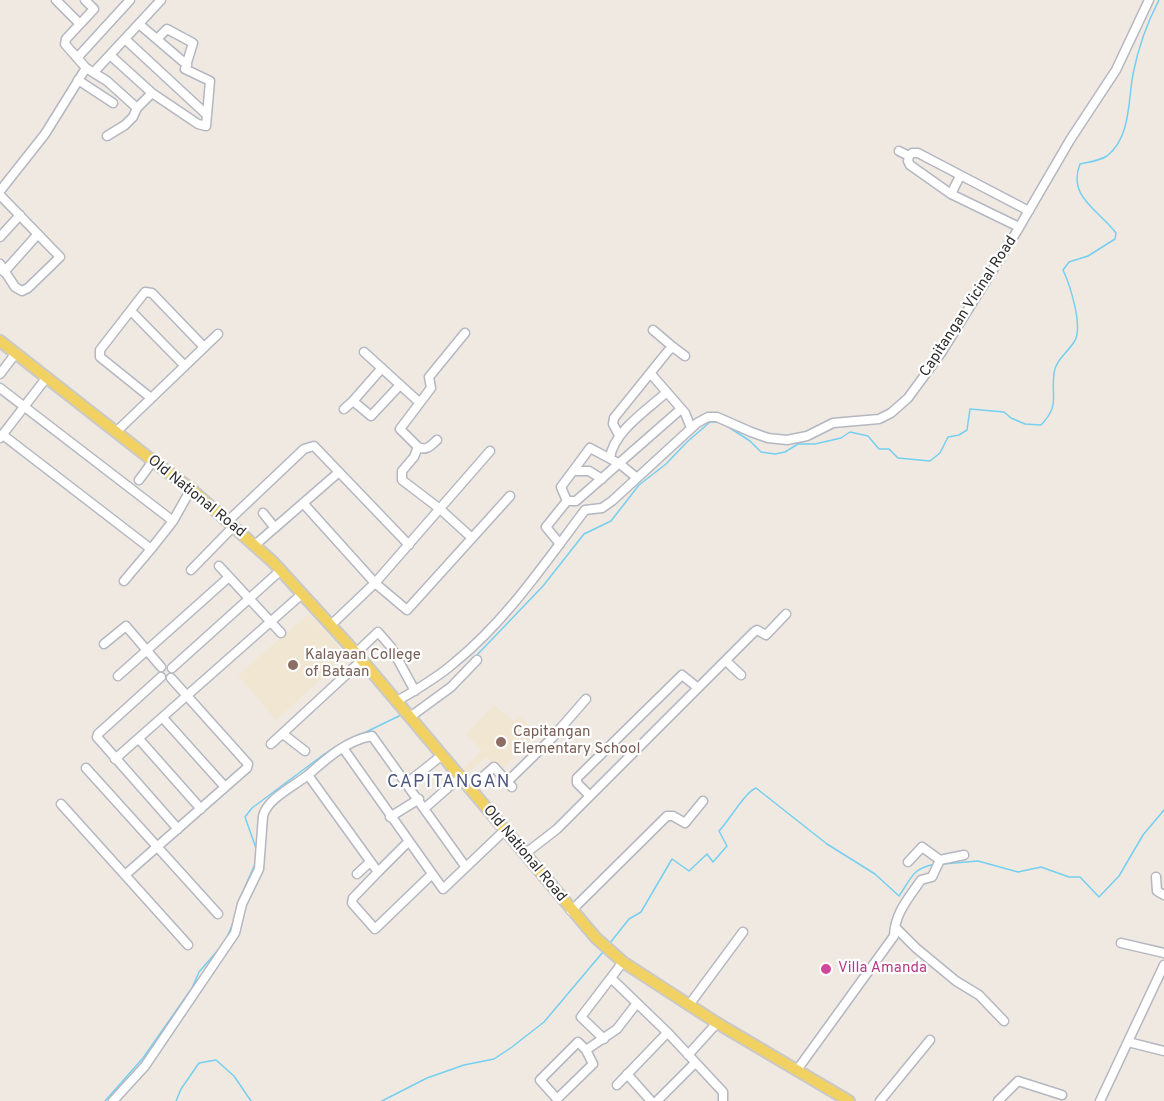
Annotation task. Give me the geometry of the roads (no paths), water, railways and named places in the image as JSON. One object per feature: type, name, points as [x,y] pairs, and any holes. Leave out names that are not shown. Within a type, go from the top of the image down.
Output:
[{"type":"main road","name":"Old National Road","points":[[0,341],[191,489],[281,570],[359,656],[459,778],[526,853],[571,911],[607,948],[623,962],[717,1023],[849,1101]]},
{"type":"street","points":[[56,0],[80,24]]},
{"type":"street","points":[[85,0],[94,9],[66,39],[65,44],[90,70],[137,108]]},
{"type":"street","points":[[77,57],[130,0]]},
{"type":"street","points":[[38,234],[2,268],[15,287],[22,291],[60,257],[0,193],[45,134],[78,80],[110,55],[161,0]]},
{"type":"street","name":"Capitangan Vicinal Road","points":[[404,710],[415,691],[453,665],[473,646],[549,560],[585,510],[602,508],[612,501],[691,428],[708,417],[717,417],[768,438],[788,440],[807,436],[833,423],[879,419],[891,413],[908,398],[926,376],[1029,211],[1070,140],[1116,70],[1149,0]]},
{"type":"street","points":[[139,24],[187,65]]},
{"type":"street","points":[[110,55],[152,93],[198,124],[206,126],[210,81],[185,70],[193,43],[167,28],[157,39]]},
{"type":"street","points":[[125,39],[207,115]]},
{"type":"street","points":[[78,80],[113,103]]},
{"type":"street","points":[[107,136],[125,125],[152,93]]},
{"type":"street","points":[[899,151],[909,156]]},
{"type":"street","points":[[909,156],[912,153],[918,153],[1029,211]]},
{"type":"street","points":[[909,156],[910,165],[951,194],[1019,227]]},
{"type":"street","points":[[951,194],[960,176]]},
{"type":"street","points":[[0,237],[20,215]]},
{"type":"street","points":[[151,398],[100,357],[100,351],[146,292],[152,293],[204,347]]},
{"type":"street","points":[[131,311],[185,366]]},
{"type":"street","points":[[653,330],[685,356]]},
{"type":"street","points":[[437,440],[424,449],[418,447],[400,429],[430,388],[429,377],[465,333]]},
{"type":"street","points":[[116,432],[218,334]]},
{"type":"street","points":[[619,435],[613,424],[614,418],[673,346]]},
{"type":"street","points":[[364,352],[419,402]]},
{"type":"street","points":[[0,374],[16,353]]},
{"type":"street","points":[[344,409],[382,368]]},
{"type":"street","points":[[651,374],[681,409],[691,428]]},
{"type":"street","points":[[46,378],[1,437],[151,549]]},
{"type":"street","points":[[353,401],[370,416],[400,385]]},
{"type":"street","points":[[0,388],[173,521]]},
{"type":"street","points":[[610,458],[619,435],[667,392]]},
{"type":"street","points":[[567,501],[576,501],[681,409]]},
{"type":"street","points":[[190,570],[231,523],[309,446],[314,446],[408,545]]},
{"type":"street","points":[[418,447],[414,457],[402,471],[402,480],[440,509],[472,538]]},
{"type":"street","points":[[567,501],[561,488],[590,448],[620,464],[637,478]]},
{"type":"street","points":[[331,625],[375,583],[490,451]]},
{"type":"street","points":[[139,480],[153,461]]},
{"type":"street","points":[[573,471],[589,471],[602,479]]},
{"type":"street","points":[[255,545],[339,472]]},
{"type":"street","points":[[124,581],[173,521],[191,489]]},
{"type":"street","points":[[303,503],[375,583],[407,610],[510,496]]},
{"type":"street","points":[[560,544],[546,527],[567,501]]},
{"type":"street","points":[[263,513],[274,528]]},
{"type":"street","points":[[219,566],[281,633]]},
{"type":"street","points":[[172,668],[281,570]]},
{"type":"street","points":[[118,676],[229,577]]},
{"type":"street","points":[[115,759],[302,594]]},
{"type":"street","points":[[526,853],[557,829],[754,632],[757,630],[766,635],[786,614]]},
{"type":"street","points":[[104,644],[126,626],[161,667]]},
{"type":"street","points":[[271,744],[359,656],[378,632],[391,647],[415,691]]},
{"type":"street","points":[[404,710],[451,687],[477,660]]},
{"type":"street","points":[[726,661],[741,675]]},
{"type":"street","points":[[161,667],[172,668]]},
{"type":"street","points":[[160,677],[161,667]]},
{"type":"street","points":[[171,678],[172,668]]},
{"type":"street","points":[[590,796],[577,783],[577,778],[609,745],[679,676],[684,675],[698,688]]},
{"type":"street","points":[[160,677],[167,680],[171,678]]},
{"type":"street","points":[[160,677],[98,734],[98,740],[178,829]]},
{"type":"street","points":[[125,875],[247,768],[248,764],[171,678]]},
{"type":"street","points":[[469,789],[494,767],[510,784],[586,699]]},
{"type":"street","points":[[163,718],[225,787]]},
{"type":"street","points":[[283,734],[305,751]]},
{"type":"street","points":[[113,1101],[145,1066],[235,933],[242,904],[259,869],[265,809],[329,756],[372,736],[465,866]]},
{"type":"street","points":[[139,739],[201,808]]},
{"type":"street","points":[[343,748],[443,889],[505,830]]},
{"type":"street","points":[[407,783],[441,756]]},
{"type":"street","points":[[84,770],[215,915]]},
{"type":"street","points":[[308,775],[378,872]]},
{"type":"street","points":[[425,808],[459,778]]},
{"type":"street","points":[[390,817],[419,799]]},
{"type":"street","points":[[571,911],[667,816],[673,816],[685,823],[703,801]]},
{"type":"street","points":[[61,804],[188,945]]},
{"type":"street","points":[[408,842],[353,898],[352,903],[375,929],[431,875]]},
{"type":"street","points":[[908,862],[922,847],[940,860],[964,855]]},
{"type":"street","points":[[797,1070],[894,936],[898,914],[921,880],[932,877],[940,860]]},
{"type":"street","points":[[357,874],[370,862]]},
{"type":"street","points":[[1156,877],[1156,891],[1164,894]]},
{"type":"street","points":[[894,927],[956,981],[979,995],[1004,1021]]},
{"type":"street","points":[[689,1005],[743,932]]},
{"type":"street","points":[[1121,943],[1164,953]]},
{"type":"street","points":[[604,1039],[581,1017],[623,962]]},
{"type":"street","points":[[1102,1101],[1164,964]]},
{"type":"street","points":[[612,979],[668,1033],[723,1092],[723,1101]]},
{"type":"street","points":[[586,1050],[617,1029],[637,1003]]},
{"type":"street","points":[[688,1055],[717,1023]]},
{"type":"street","points":[[617,1084],[668,1033]]},
{"type":"street","points":[[880,1101],[930,1040]]},
{"type":"street","points":[[578,1042],[586,1050],[593,1064],[557,1099],[540,1080],[578,1042]]},
{"type":"street","points":[[1128,1042],[1164,1052]]},
{"type":"street","points":[[657,1101],[695,1063]]},
{"type":"street","points":[[627,1074],[651,1101]]},
{"type":"street","points":[[998,1101],[1018,1081],[1062,1095]]},
{"type":"waterway","points":[[724,424],[750,441],[761,452],[775,454],[785,452],[798,444],[815,444],[841,438],[850,432],[868,436],[879,449],[889,449],[898,458],[930,461],[940,453],[948,437],[959,435],[967,430],[970,409],[1004,412],[1025,424],[1041,425],[1053,406],[1055,369],[1077,336],[1075,306],[1063,270],[1069,262],[1088,256],[1115,239],[1116,233],[1081,194],[1077,175],[1080,164],[1107,156],[1120,139],[1127,118],[1137,55],[1159,0]]},
{"type":"waterway","points":[[476,656],[543,586],[584,534],[611,521],[639,485],[666,464],[710,422],[719,422]]},
{"type":"waterway","points":[[362,734],[403,714]]},
{"type":"waterway","points":[[257,851],[245,817],[252,808],[344,742]]},
{"type":"waterway","points":[[610,943],[629,919],[641,912],[672,859],[689,871],[707,854],[713,862],[727,846],[719,831],[747,795],[756,788],[827,844],[875,874],[899,896],[916,872],[935,864]]},
{"type":"waterway","points":[[943,864],[978,861],[1018,872],[1041,867],[1069,877],[1080,877],[1099,897],[1119,876],[1143,835],[1164,810]]},
{"type":"waterway","points":[[240,898],[255,864]]},
{"type":"waterway","points":[[228,935],[233,923]]},
{"type":"waterway","points":[[105,1101],[143,1058],[192,988],[199,972],[219,949]]},
{"type":"waterway","points":[[382,1101],[427,1078],[464,1065],[494,1059],[512,1047],[544,1022],[603,952]]},
{"type":"waterway","points":[[176,1101],[181,1089],[199,1063],[216,1060],[234,1076],[251,1101]]},
{"type":"place","name":"Kalayaan College of Bataan","points":[[293,665]]},
{"type":"place","name":"Capitangan Elementary School","points":[[501,742]]},
{"type":"place","name":"Villa Amanda","points":[[826,969]]},
{"type":"district","name":"CAPITANGAN","points":[[449,783]]}]
